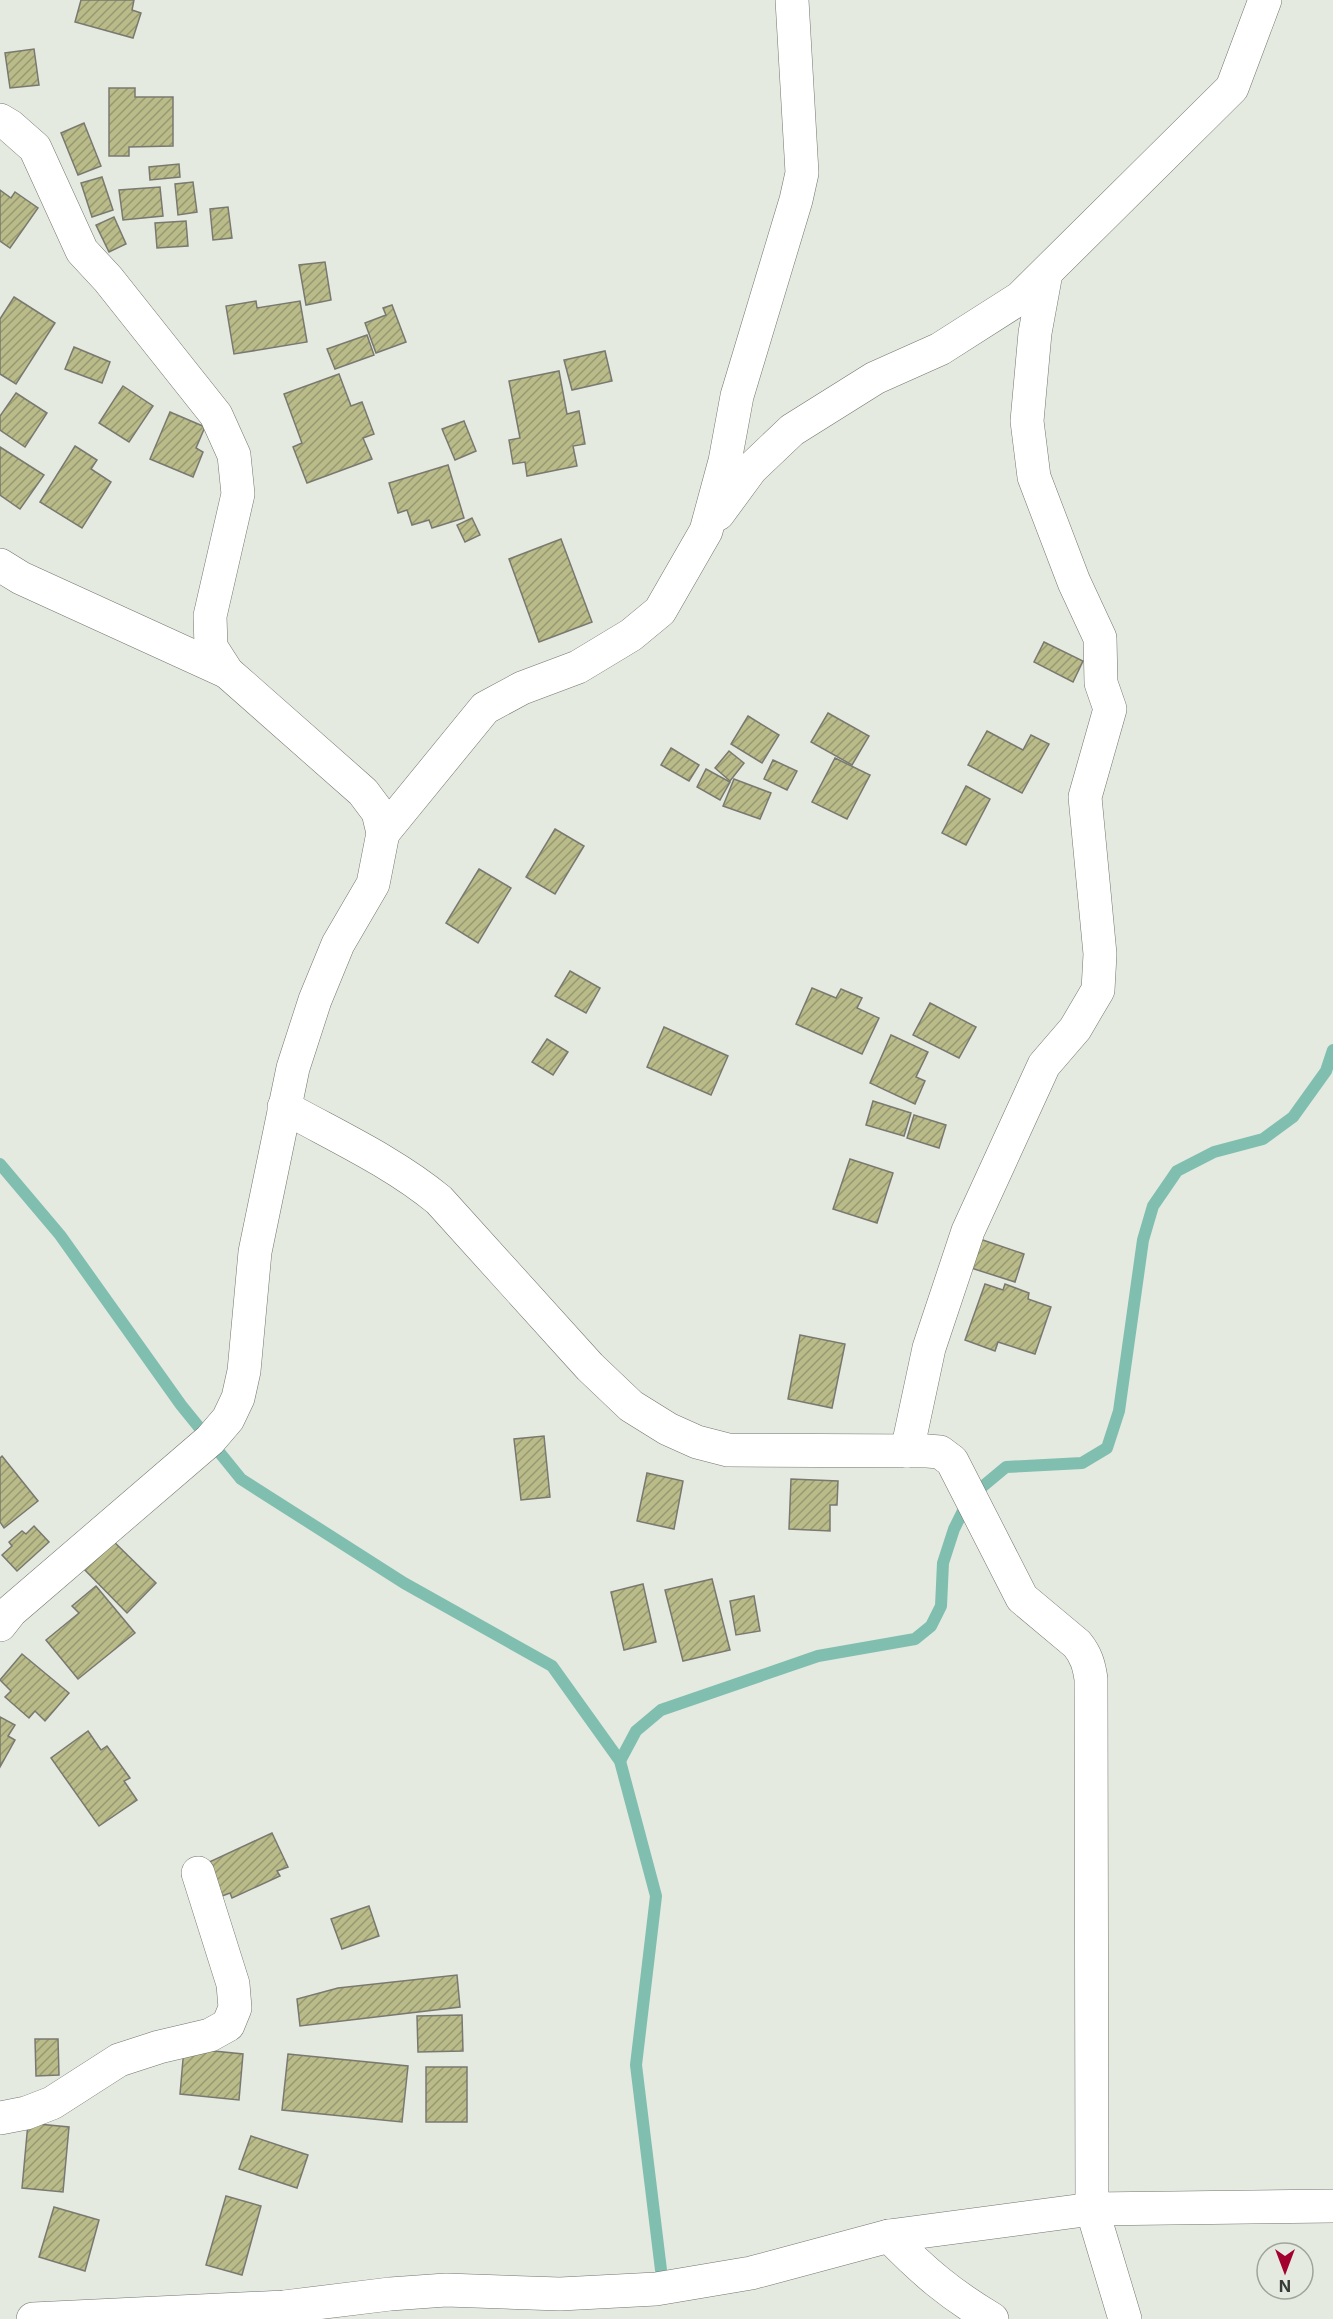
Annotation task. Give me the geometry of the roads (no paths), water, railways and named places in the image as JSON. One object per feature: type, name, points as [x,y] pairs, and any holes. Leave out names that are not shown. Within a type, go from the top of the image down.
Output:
[{"type":"street","points":[[706,531],[725,462],[737,396],[802,173],[792,0]]},
{"type":"street","points":[[383,832],[485,708],[522,688],[578,667],[631,635],[660,612],[706,531],[751,469],[792,430],[875,378],[940,349],[1020,298],[1232,88],[1265,0]]},
{"type":"street","points":[[0,120],[35,148],[82,251],[108,279],[216,416],[234,455],[238,494],[210,616],[211,647],[227,672],[363,792],[378,812],[383,832],[373,884],[338,944],[315,1000],[293,1068],[255,1252],[244,1371],[238,1398],[228,1419],[210,1440],[11,1611],[0,1624]]},
{"type":"street","points":[[908,1451],[929,1348],[968,1231],[1044,1065],[1075,1029],[1098,990],[1100,954],[1085,797],[1110,709],[1101,683],[1100,638],[1074,582],[1034,477],[1027,421],[1035,333],[1046,273]]},
{"type":"street","points":[[0,565],[21,578],[227,672]]},
{"type":"street","points":[[284,1107],[422,1186],[439,1200],[590,1367],[631,1406],[668,1429],[697,1442],[728,1450],[940,1452],[952,1461],[1022,1598],[1077,1644],[1089,1664],[1091,1691],[1092,2209],[1125,2319]]},
{"type":"street","points":[[0,2118],[26,2113],[52,2103],[119,2060],[159,2047],[210,2035],[228,2025],[235,2008],[233,1984],[198,1873]]},
{"type":"street","points":[[33,2319],[284,2307],[390,2294],[446,2290],[560,2294],[656,2289],[751,2273],[890,2236],[1092,2209],[1333,2206]]},
{"type":"street","points":[[890,2236],[924,2272],[961,2301],[992,2319]]},
{"type":"waterway","points":[[620,1761],[636,1731],[661,1710],[818,1656],[915,1639],[931,1626],[941,1606],[943,1563],[954,1529],[970,1497],[1006,1467],[1082,1463],[1107,1448],[1119,1411],[1143,1240],[1153,1206],[1177,1171],[1214,1152],[1263,1139],[1293,1117],[1326,1071],[1333,1050]]},
{"type":"waterway","points":[[0,1164],[60,1235],[181,1405],[241,1479],[404,1583],[552,1666],[620,1761],[656,1896],[636,2065],[661,2270]]}]
